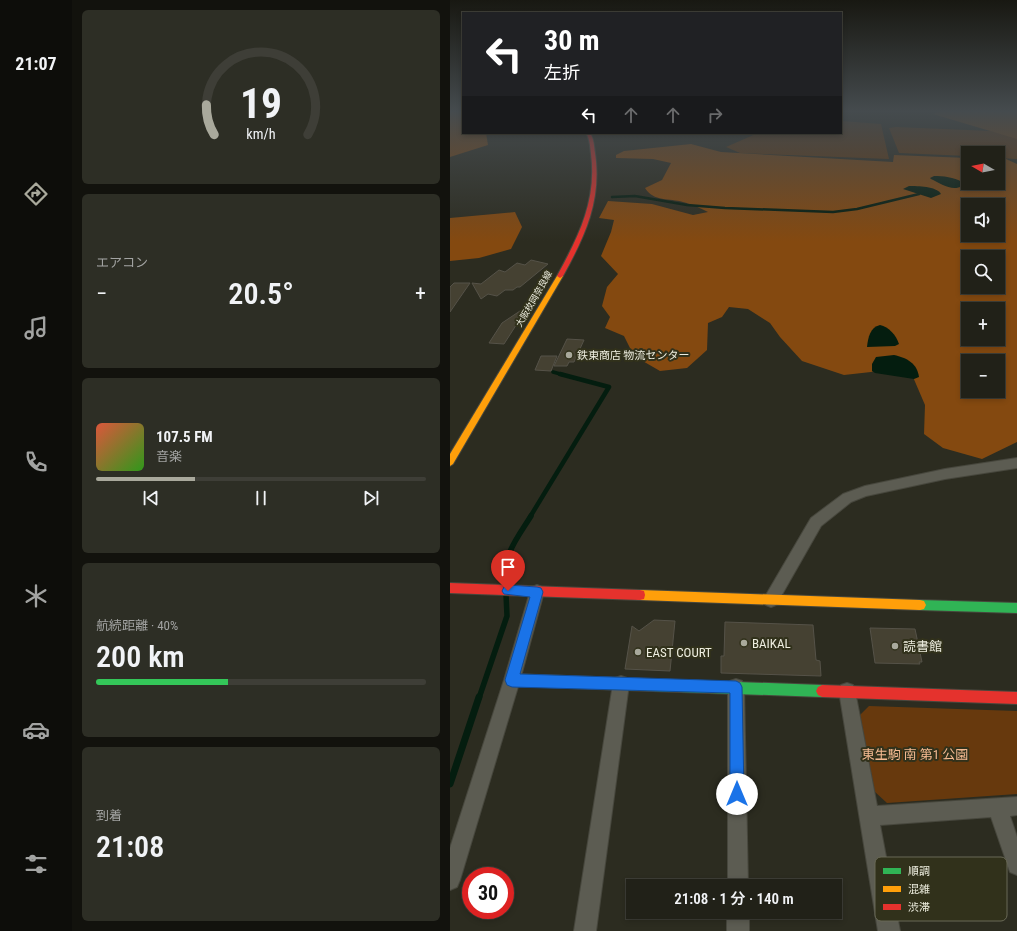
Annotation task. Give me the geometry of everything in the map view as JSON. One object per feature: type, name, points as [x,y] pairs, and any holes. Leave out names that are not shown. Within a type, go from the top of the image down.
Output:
[{"type":"main road","name":"大阪枚岡奈良線","points":[[450,462],[570,258],[588,218],[592,201],[595,178],[592,154]]},
{"type":"main road","points":[[450,588],[1017,608]]},
{"type":"main road","points":[[512,680],[1017,698]]},
{"type":"street","points":[[771,600],[816,522],[847,498],[865,491],[938,475],[1017,463]]},
{"type":"street","points":[[450,880],[512,680],[537,592]]},
{"type":"street","points":[[585,931],[621,684]]},
{"type":"street","points":[[736,687],[738,879]]},
{"type":"street","points":[[847,691],[877,857]]},
{"type":"street","points":[[870,816],[1017,806]]},
{"type":"street","points":[[997,807],[1017,865]]},
{"type":"street","points":[[738,919],[738,931]]},
{"type":"street","points":[[887,921],[889,931]]},
{"type":"green space","points":[[776,154],[888,154],[889,159]]},
{"type":"green space","points":[[932,154],[961,154],[961,156]]},
{"type":"green space","points":[[1005,154],[1017,154],[1017,159],[1005,158]]},
{"type":"green space","name":"東生駒 南 第1 公園","points":[[869,706],[1017,711],[1017,794],[887,803],[874,791],[860,715]]},
{"type":"shaded area","points":[[450,154],[458,154],[450,157]]},
{"type":"shaded area","points":[[617,154],[763,154],[893,162],[894,155],[961,158],[961,190],[1005,190],[1005,159],[1017,164],[1017,442],[982,459],[943,448],[924,434],[925,405],[907,363],[871,372],[844,375],[802,361],[780,337],[770,323],[748,309],[729,307],[722,317],[708,323],[707,350],[687,368],[660,371],[634,356],[624,336],[605,328],[610,317],[602,306],[607,287],[618,274],[601,256],[611,232],[614,220],[599,218],[608,201],[652,204],[693,215],[708,212],[686,203],[657,198],[645,188],[662,180],[671,163],[653,159],[616,158]]},
{"type":"shaded area","points":[[934,176],[956,179],[961,182],[961,186],[954,188],[946,186],[930,178]]},
{"type":"shaded area","points":[[909,186],[922,186],[935,189],[941,194],[931,198],[903,189]]},
{"type":"shaded area","points":[[515,212],[522,227],[511,249],[479,258],[450,261],[450,218]]},
{"type":"shaded area","points":[[880,325],[892,332],[899,344],[895,346],[867,347],[872,330]]},
{"type":"shaded area","points":[[894,355],[911,362],[916,368],[919,377],[914,379],[875,373],[872,371],[872,364],[876,357]]},
{"type":"building","points":[[531,260],[548,264],[520,287],[513,290],[505,290],[497,296],[488,294],[481,299],[472,283],[481,284],[499,270],[505,272],[517,263],[525,265]]},
{"type":"building","points":[[454,283],[470,283],[450,312],[450,287]]},
{"type":"building","points":[[529,305],[504,344],[489,343],[502,323]]},
{"type":"building","name":"鉄東商店 物流センター","points":[[567,339],[584,340],[574,362],[569,362],[567,366],[554,366]]},
{"type":"building","points":[[541,356],[557,356],[551,371],[535,370]]},
{"type":"building","points":[[654,620],[675,621],[670,671],[625,669],[632,626],[639,631]]},
{"type":"building","points":[[725,622],[813,625],[816,660],[820,661],[821,676],[721,673],[721,656],[724,656]]},
{"type":"building","name":"読書館","points":[[870,628],[915,629],[922,662],[919,662],[920,664],[875,663]]},
{"type":"waterway","points":[[612,197],[635,196],[687,205],[725,208],[833,212],[857,209],[919,194]]},
{"type":"waterway","points":[[553,372],[564,375]]},
{"type":"waterway","points":[[530,517],[609,387],[560,374]]},
{"type":"waterway","points":[[506,586],[507,565],[511,548],[531,516]]},
{"type":"waterway","points":[[479,698],[507,616],[506,594]]},
{"type":"waterway","points":[[450,784],[479,697]]},
{"type":"traffic: fast","points":[[920,605],[1017,608]]},
{"type":"traffic: fast","points":[[512,680],[822,691]]},
{"type":"traffic: slow","points":[[450,462],[560,276]]},
{"type":"traffic: slow","points":[[640,595],[920,605]]},
{"type":"traffic: jam","points":[[560,276],[584,229],[592,203],[595,177],[593,154]]},
{"type":"traffic: jam","points":[[450,588],[640,595]]},
{"type":"traffic: jam","points":[[822,691],[1017,698]]},
{"type":"place","name":"鉄東商店 物流センター","points":[[569,355]]},
{"type":"place","name":"BAIKAL","points":[[744,643]]},
{"type":"place","name":"読書館","points":[[895,646]]},
{"type":"place","name":"EAST COURT","points":[[638,652]]},
{"type":"route","points":[[508,591],[537,592],[512,680],[736,687],[737,794]]}]
